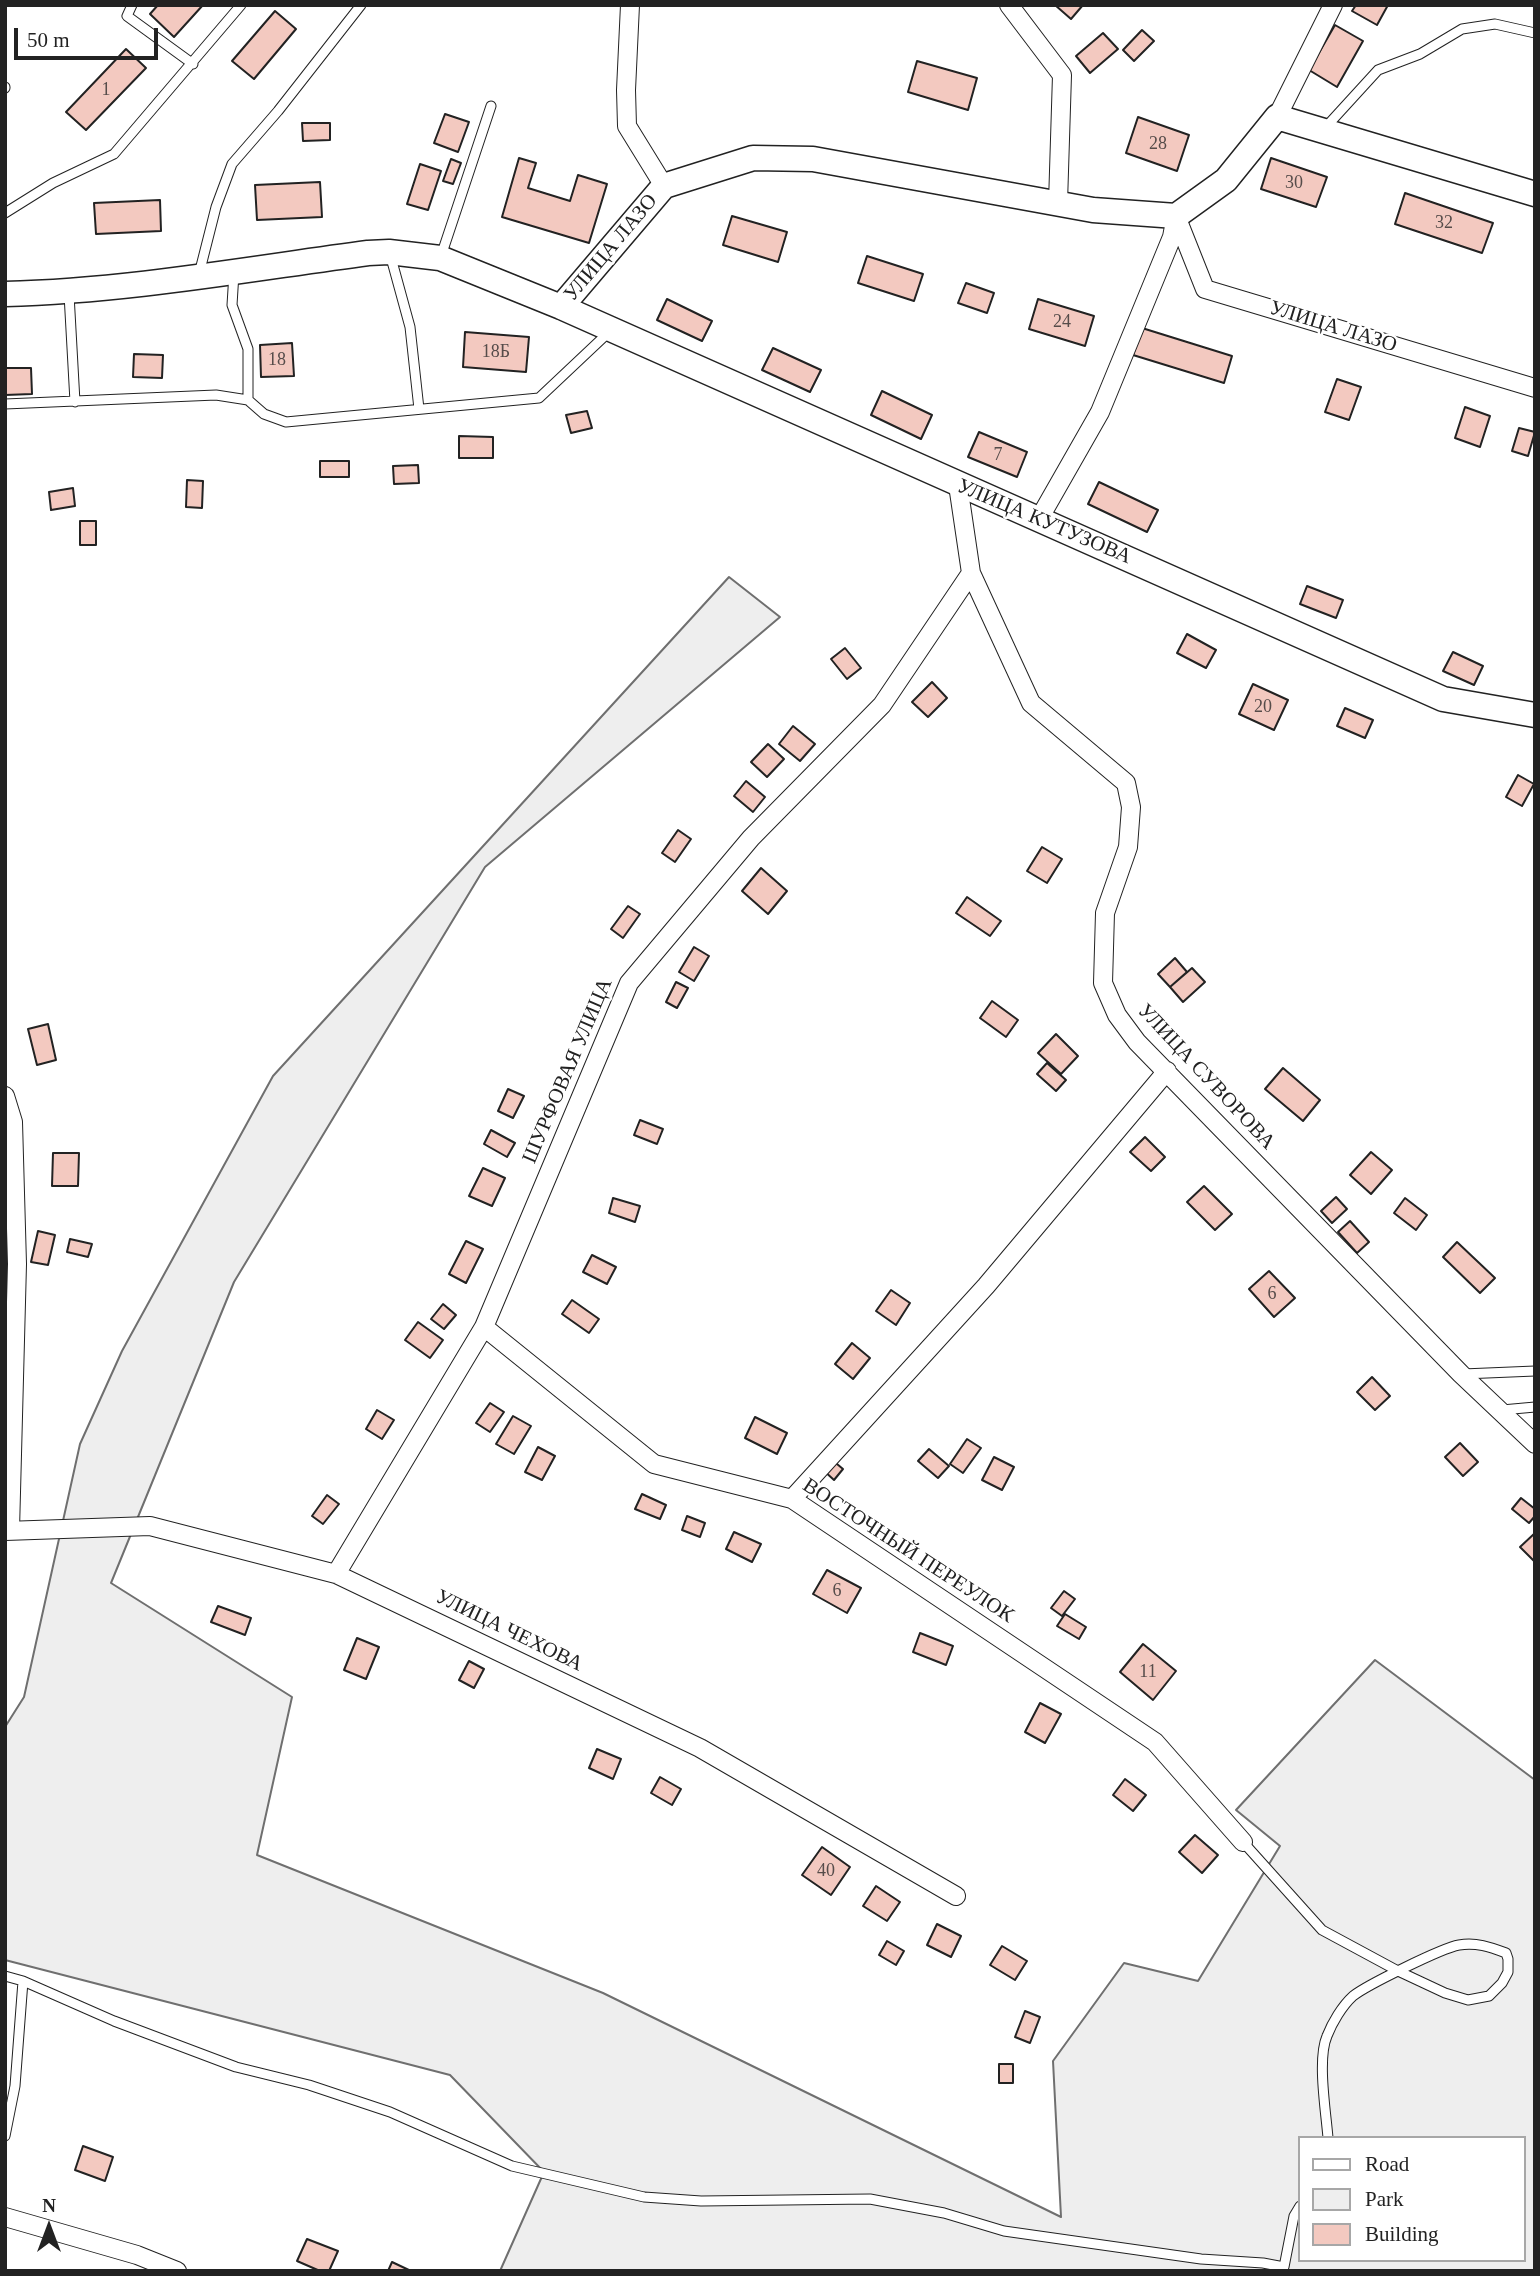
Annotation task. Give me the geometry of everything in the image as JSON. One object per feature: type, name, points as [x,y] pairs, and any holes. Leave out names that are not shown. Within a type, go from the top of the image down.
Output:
[{"type":"street","points":[[630,5],[627,126],[664,186]]},
{"type":"street","points":[[1009,5],[1062,75],[1058,203]]},
{"type":"street","points":[[1039,519],[1100,412],[1171,237],[1176,216],[1226,180],[1277,117],[1333,5]]},
{"type":"street","points":[[1277,117],[1535,194]]},
{"type":"street","name":"УЛИЦА ЛАЗО","points":[[5,294],[69,292],[389,252],[440,258],[561,307],[664,186],[753,158],[813,159],[1093,210],[1176,216],[1205,289],[1535,388]]},
{"type":"street","name":"УЛИЦА КУТУЗОВА","points":[[561,307],[1443,699],[1535,715]]},
{"type":"street","name":"УЛИЦА СУВОРОВА","points":[[958,485],[971,573],[1031,703],[1126,783],[1131,807],[1128,847],[1105,913],[1103,983],[1117,1015],[1138,1042],[1461,1374],[1535,1444]]},
{"type":"street","name":"ШУРФОВАЯ УЛИЦА","points":[[336,1574],[484,1327],[629,983],[751,838],[882,705],[971,573]]},
{"type":"street","points":[[792,1499],[986,1286],[1167,1071]]},
{"type":"street","points":[[5,1096],[13,1122],[16,1265],[8,1530]]},
{"type":"street","name":"ВОСТОЧНЫЙ ПЕРЕУЛОК","points":[[484,1327],[654,1464],[792,1499],[1155,1742],[1243,1842]]},
{"type":"street","name":"УЛИЦА ЧЕХОВА","points":[[8,1530],[150,1527],[336,1574],[700,1748],[956,1896]]},
{"type":"street","points":[[5,2217],[137,2255],[177,2271]]},
{"type":"lane","points":[[132,5],[127,16],[193,64]]},
{"type":"lane","points":[[5,213],[53,183],[114,154],[241,5]]},
{"type":"lane","points":[[199,276],[216,207],[232,164],[278,111],[361,5]]},
{"type":"lane","points":[[1322,131],[1378,69],[1420,54],[1462,29],[1495,24],[1535,33]]},
{"type":"lane","points":[[440,258],[491,106]]},
{"type":"lane","points":[[389,252],[410,327],[419,409]]},
{"type":"lane","points":[[234,271],[232,305],[248,349],[248,400]]},
{"type":"lane","points":[[69,292],[75,402]]},
{"type":"lane","points":[[5,404],[216,395],[248,400],[264,414],[286,422],[540,398],[611,330]]},
{"type":"lane","points":[[1461,1374],[1535,1371]]},
{"type":"lane","points":[[1499,1410],[1535,1406]]},
{"type":"lane","points":[[1243,1842],[1322,1930],[1398,1971],[1445,1993],[1468,2000],[1489,1996],[1502,1983],[1508,1972],[1508,1959],[1506,1953],[1479,1943],[1457,1945],[1398,1971],[1353,1996],[1338,2015],[1325,2039],[1323,2072],[1328,2136]]},
{"type":"lane","points":[[5,1976],[236,2067],[309,2085],[390,2112],[512,2166],[644,2197],[701,2201],[870,2199],[944,2213],[1004,2231],[1201,2259],[1284,2267],[1294,2216],[1298,2209]]},
{"type":"lane","points":[[5,2136],[15,2086],[23,1981]]},
{"type":"green space","points":[[729,577],[780,617],[485,867],[234,1282],[111,1583],[292,1697],[257,1855],[603,1993],[1061,2217],[1053,2061],[1124,1963],[1198,1981],[1280,1846],[1236,1810],[1375,1660],[1535,1780],[1535,2271],[500,2271],[544,2172],[450,2075],[5,1960],[5,1727],[24,1697],[80,1444],[122,1351],[273,1076]]},
{"type":"building","points":[[158,5],[203,5],[174,37],[150,14]]},
{"type":"building","points":[[1055,5],[1083,5],[1071,19]]},
{"type":"building","points":[[1356,5],[1388,5],[1377,25],[1352,11]]},
{"type":"building","points":[[275,11],[296,29],[254,79],[232,61]]},
{"type":"building","points":[[1335,25],[1363,41],[1337,87],[1309,70]]},
{"type":"building","points":[[1142,30],[1154,41],[1134,61],[1123,50]]},
{"type":"building","points":[[1103,33],[1118,49],[1090,73],[1076,56]]},
{"type":"building","points":[[126,49],[146,68],[86,130],[66,112]]},
{"type":"building","points":[[917,61],[977,78],[968,110],[908,92]]},
{"type":"building","points":[[445,114],[469,122],[458,152],[434,143]]},
{"type":"building","points":[[1138,117],[1189,135],[1177,171],[1126,153]]},
{"type":"building","points":[[302,123],[330,123],[330,140],[303,141]]},
{"type":"building","points":[[519,158],[536,163],[528,188],[570,201],[578,175],[607,184],[589,243],[502,217]]},
{"type":"building","points":[[1271,158],[1327,177],[1316,207],[1261,189]]},
{"type":"building","points":[[451,159],[461,163],[453,184],[443,181]]},
{"type":"building","points":[[420,164],[441,171],[428,210],[407,204]]},
{"type":"building","points":[[320,182],[322,217],[257,220],[255,185]]},
{"type":"building","points":[[1405,193],[1493,223],[1482,253],[1395,224]]},
{"type":"building","points":[[160,200],[161,231],[96,234],[94,203]]},
{"type":"building","points":[[732,216],[787,232],[778,262],[723,245]]},
{"type":"building","points":[[867,256],[923,274],[914,301],[858,283]]},
{"type":"building","points":[[966,283],[994,293],[987,313],[958,303]]},
{"type":"building","points":[[667,299],[712,321],[702,341],[657,320]]},
{"type":"building","points":[[1038,299],[1094,316],[1085,346],[1029,329]]},
{"type":"building","points":[[1142,328],[1232,356],[1224,383],[1133,355]]},
{"type":"building","points":[[465,332],[529,337],[526,372],[463,367]]},
{"type":"building","points":[[292,343],[294,376],[261,377],[260,345]]},
{"type":"building","points":[[773,348],[821,370],[810,392],[762,370]]},
{"type":"building","points":[[134,354],[163,355],[162,378],[133,377]]},
{"type":"building","points":[[5,368],[31,368],[32,394],[5,395]]},
{"type":"building","points":[[1337,379],[1361,387],[1349,420],[1325,412]]},
{"type":"building","points":[[882,391],[932,415],[921,439],[871,415]]},
{"type":"building","points":[[1465,407],[1490,416],[1480,447],[1455,438]]},
{"type":"building","points":[[587,411],[592,428],[571,433],[566,415]]},
{"type":"building","points":[[1519,428],[1535,432],[1528,456],[1512,451]]},
{"type":"building","points":[[979,432],[1027,452],[1017,477],[968,457]]},
{"type":"building","points":[[459,436],[493,437],[493,458],[459,458]]},
{"type":"building","points":[[320,461],[349,461],[349,477],[320,477]]},
{"type":"building","points":[[418,465],[419,483],[394,484],[393,466]]},
{"type":"building","points":[[187,480],[203,481],[202,508],[186,507]]},
{"type":"building","points":[[1099,482],[1158,510],[1147,532],[1088,504]]},
{"type":"building","points":[[73,488],[75,506],[51,510],[49,492]]},
{"type":"building","points":[[80,521],[96,521],[96,545],[80,545]]},
{"type":"building","points":[[1307,586],[1343,600],[1336,618],[1300,604]]},
{"type":"building","points":[[1187,634],[1216,650],[1206,668],[1177,653]]},
{"type":"building","points":[[845,648],[861,668],[847,679],[831,659]]},
{"type":"building","points":[[1453,652],[1483,666],[1474,685],[1443,671]]},
{"type":"building","points":[[932,682],[947,698],[928,717],[912,702]]},
{"type":"building","points":[[1253,684],[1288,700],[1274,730],[1239,714]]},
{"type":"building","points":[[1345,708],[1373,720],[1365,738],[1337,726]]},
{"type":"building","points":[[793,726],[815,744],[800,761],[779,744]]},
{"type":"building","points":[[768,744],[784,759],[767,777],[751,762]]},
{"type":"building","points":[[1518,775],[1534,784],[1522,806],[1506,797]]},
{"type":"building","points":[[746,781],[765,797],[753,812],[734,796]]},
{"type":"building","points":[[678,830],[691,839],[675,862],[662,853]]},
{"type":"building","points":[[1042,847],[1062,859],[1047,883],[1027,871]]},
{"type":"building","points":[[761,868],[787,891],[768,914],[742,891]]},
{"type":"building","points":[[967,897],[1001,921],[990,936],[956,913]]},
{"type":"building","points":[[628,906],[640,914],[623,938],[611,929]]},
{"type":"building","points":[[694,947],[709,956],[694,981],[679,972]]},
{"type":"building","points":[[1175,958],[1187,972],[1170,987],[1158,974]]},
{"type":"building","points":[[1192,968],[1205,982],[1183,1002],[1170,987]]},
{"type":"building","points":[[676,982],[688,988],[677,1008],[666,1002]]},
{"type":"building","points":[[992,1001],[1018,1020],[1006,1037],[980,1018]]},
{"type":"building","points":[[48,1024],[56,1060],[37,1065],[28,1029]]},
{"type":"building","points":[[1056,1034],[1078,1056],[1061,1074],[1038,1053]]},
{"type":"building","points":[[1047,1063],[1066,1080],[1056,1091],[1037,1074]]},
{"type":"building","points":[[1283,1068],[1320,1100],[1303,1121],[1265,1089]]},
{"type":"building","points":[[508,1089],[524,1096],[513,1118],[498,1111]]},
{"type":"building","points":[[640,1120],[663,1129],[657,1144],[634,1135]]},
{"type":"building","points":[[491,1130],[515,1143],[507,1157],[484,1144]]},
{"type":"building","points":[[1145,1137],[1165,1157],[1151,1171],[1130,1152]]},
{"type":"building","points":[[1371,1152],[1392,1170],[1371,1194],[1350,1175]]},
{"type":"building","points":[[53,1153],[79,1153],[78,1186],[52,1186]]},
{"type":"building","points":[[483,1168],[505,1178],[492,1206],[469,1196]]},
{"type":"building","points":[[1204,1186],[1232,1214],[1215,1230],[1187,1202]]},
{"type":"building","points":[[1336,1197],[1347,1209],[1332,1223],[1321,1211]]},
{"type":"building","points":[[613,1198],[640,1206],[635,1222],[609,1213]]},
{"type":"building","points":[[1405,1198],[1427,1215],[1416,1230],[1394,1213]]},
{"type":"building","points":[[1350,1221],[1369,1242],[1357,1253],[1338,1232]]},
{"type":"building","points":[[38,1231],[55,1235],[48,1265],[31,1262]]},
{"type":"building","points":[[70,1239],[92,1244],[88,1257],[67,1252]]},
{"type":"building","points":[[466,1241],[483,1249],[466,1283],[449,1274]]},
{"type":"building","points":[[1457,1242],[1495,1278],[1480,1293],[1443,1257]]},
{"type":"building","points":[[592,1255],[616,1267],[607,1284],[583,1272]]},
{"type":"building","points":[[1269,1271],[1295,1298],[1274,1317],[1249,1289]]},
{"type":"building","points":[[891,1290],[910,1303],[896,1325],[876,1311]]},
{"type":"building","points":[[572,1300],[599,1319],[589,1333],[562,1314]]},
{"type":"building","points":[[443,1304],[456,1315],[444,1329],[431,1319]]},
{"type":"building","points":[[418,1322],[443,1340],[430,1358],[405,1340]]},
{"type":"building","points":[[852,1343],[870,1358],[853,1379],[835,1364]]},
{"type":"building","points":[[1372,1377],[1390,1396],[1375,1410],[1357,1392]]},
{"type":"building","points":[[490,1403],[504,1412],[490,1432],[476,1423]]},
{"type":"building","points":[[377,1410],[394,1420],[382,1439],[366,1429]]},
{"type":"building","points":[[513,1416],[531,1426],[514,1454],[496,1444]]},
{"type":"building","points":[[755,1417],[787,1433],[777,1454],[745,1438]]},
{"type":"building","points":[[967,1439],[981,1448],[963,1473],[950,1464]]},
{"type":"building","points":[[1460,1443],[1478,1462],[1463,1476],[1445,1457]]},
{"type":"building","points":[[538,1447],[555,1456],[542,1480],[525,1472]]},
{"type":"building","points":[[929,1449],[949,1466],[938,1478],[918,1461]]},
{"type":"building","points":[[994,1457],[1014,1467],[1002,1490],[982,1480]]},
{"type":"building","points":[[831,1459],[843,1469],[834,1480],[822,1469]]},
{"type":"building","points":[[642,1494],[666,1505],[660,1519],[635,1509]]},
{"type":"building","points":[[327,1495],[339,1504],[323,1524],[312,1516]]},
{"type":"building","points":[[1521,1498],[1535,1509],[1535,1516],[1529,1523],[1512,1509]]},
{"type":"building","points":[[687,1516],[705,1523],[700,1537],[682,1530]]},
{"type":"building","points":[[734,1532],[761,1544],[752,1562],[726,1549]]},
{"type":"building","points":[[1535,1533],[1535,1562],[1520,1547]]},
{"type":"building","points":[[827,1570],[861,1588],[847,1613],[813,1594]]},
{"type":"building","points":[[1064,1591],[1075,1599],[1062,1616],[1051,1608]]},
{"type":"building","points":[[218,1606],[251,1618],[245,1635],[211,1622]]},
{"type":"building","points":[[1065,1614],[1086,1627],[1079,1639],[1057,1626]]},
{"type":"building","points":[[920,1633],[953,1646],[946,1665],[913,1652]]},
{"type":"building","points":[[357,1638],[379,1647],[366,1679],[344,1670]]},
{"type":"building","points":[[1143,1644],[1176,1671],[1153,1700],[1120,1672]]},
{"type":"building","points":[[469,1661],[484,1669],[474,1688],[459,1680]]},
{"type":"building","points":[[1040,1703],[1061,1714],[1045,1743],[1025,1732]]},
{"type":"building","points":[[597,1749],[621,1759],[613,1779],[589,1768]]},
{"type":"building","points":[[660,1777],[681,1789],[672,1805],[651,1793]]},
{"type":"building","points":[[1125,1779],[1146,1795],[1133,1811],[1113,1795]]},
{"type":"building","points":[[1195,1835],[1218,1855],[1202,1873],[1179,1852]]},
{"type":"building","points":[[822,1847],[850,1867],[831,1895],[802,1875]]},
{"type":"building","points":[[876,1886],[900,1902],[887,1921],[863,1906]]},
{"type":"building","points":[[937,1924],[961,1936],[951,1957],[927,1945]]},
{"type":"building","points":[[887,1941],[904,1951],[896,1965],[879,1955]]},
{"type":"building","points":[[1002,1946],[1027,1961],[1015,1980],[990,1965]]},
{"type":"building","points":[[1025,2011],[1040,2017],[1030,2043],[1015,2037]]},
{"type":"building","points":[[999,2064],[1013,2064],[1013,2083],[999,2083]]},
{"type":"building","points":[[83,2146],[113,2157],[105,2181],[75,2170]]},
{"type":"building","points":[[307,2239],[338,2251],[329,2271],[320,2271],[297,2261]]},
{"type":"building","points":[[392,2262],[411,2271],[388,2271]]}]
